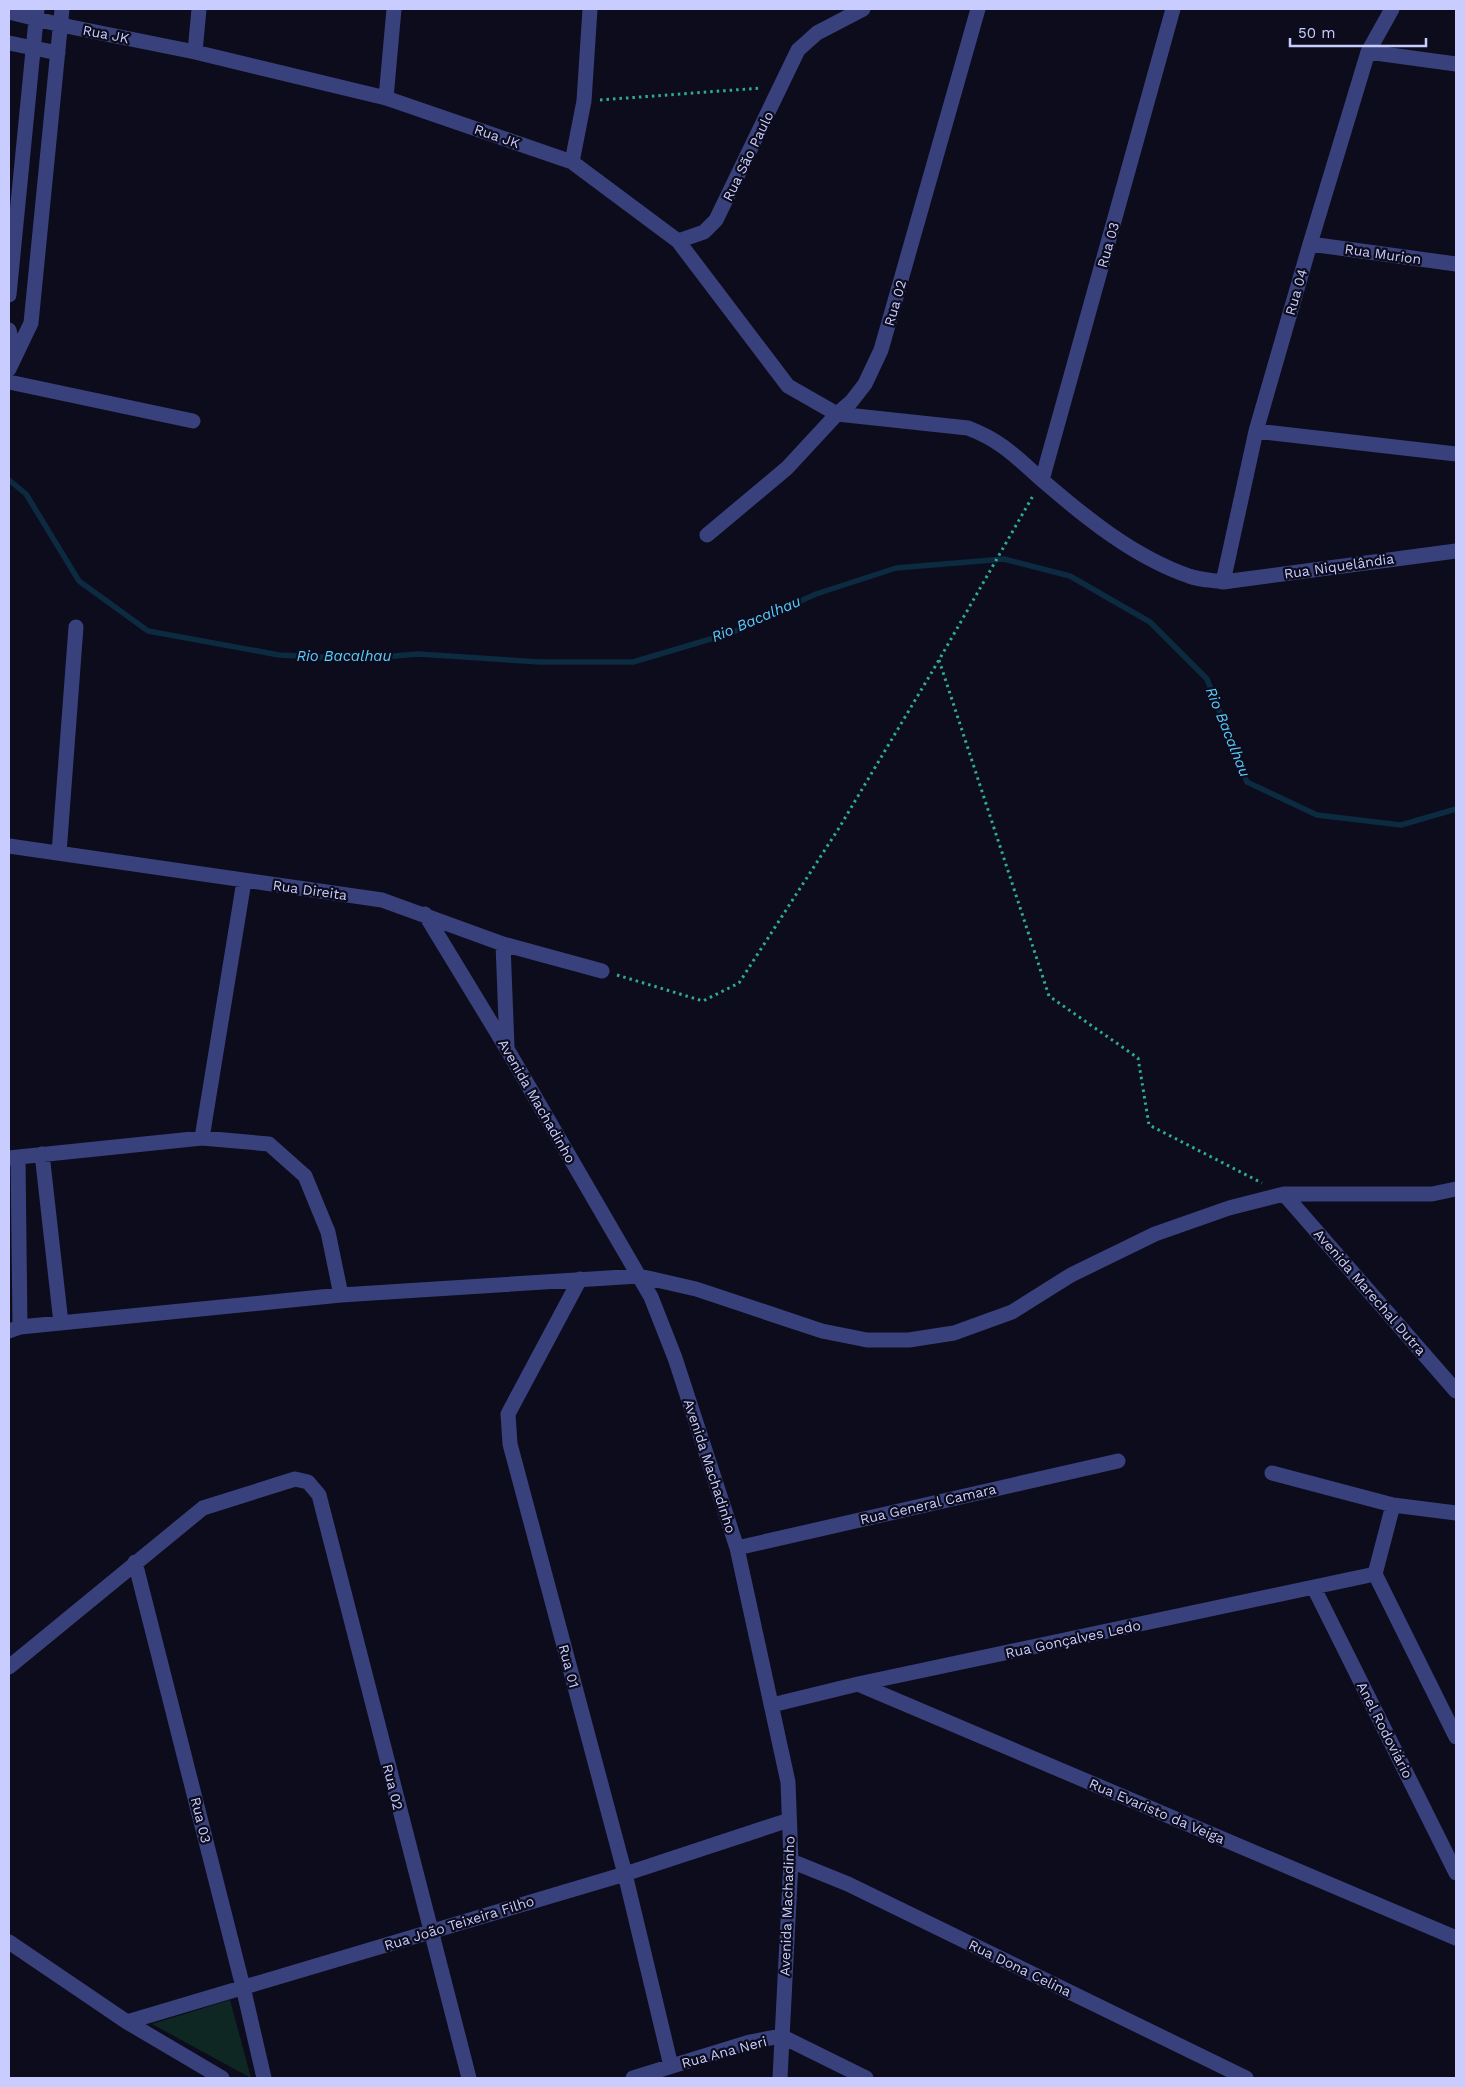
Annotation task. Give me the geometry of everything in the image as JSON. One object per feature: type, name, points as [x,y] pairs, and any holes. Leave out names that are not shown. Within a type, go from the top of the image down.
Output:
[{"type":"street","points":[[12,363],[31,323],[62,9]]},
{"type":"street","points":[[195,52],[199,9]]},
{"type":"street","points":[[386,98],[394,9]]},
{"type":"street","points":[[572,162],[584,101],[590,9]]},
{"type":"street","name":"Rua São Paulo","points":[[678,241],[704,232],[716,220],[782,87],[798,50],[817,33],[863,9]]},
{"type":"street","name":"Rua 02","points":[[707,535],[787,468],[837,414],[851,402],[865,384],[881,350],[978,9]]},
{"type":"street","name":"Rua 03","points":[[1042,480],[1173,9]]},
{"type":"street","name":"Rua 04","points":[[1223,582],[1256,430],[1310,244],[1368,52],[1392,9]]},
{"type":"street","name":"Rua JK","points":[[9,12],[37,14],[61,25],[195,52],[386,98],[572,162],[678,241],[788,386],[837,414]]},
{"type":"street","points":[[9,295],[32,48],[37,14]]},
{"type":"street","points":[[9,42],[58,53]]},
{"type":"street","points":[[1368,52],[1456,64]]},
{"type":"street","name":"Rua Murion","points":[[1310,244],[1456,264]]},
{"type":"street","points":[[9,330],[12,363]]},
{"type":"street","points":[[9,382],[193,421]]},
{"type":"street","name":"Rua Niquelândia","points":[[837,414],[968,428],[988,436],[1009,450],[1078,510],[1144,557],[1190,577],[1223,582],[1456,550]]},
{"type":"street","points":[[1256,430],[1456,454]]},
{"type":"street","points":[[59,853],[76,627]]},
{"type":"street","name":"Rua Direita","points":[[9,846],[382,900],[425,914],[502,944],[602,970]]},
{"type":"street","points":[[202,1138],[244,881]]},
{"type":"street","name":"Avenida Machadinho","points":[[425,914],[507,1049],[651,1297],[675,1358],[737,1548],[788,1782],[792,1861],[780,2078]]},
{"type":"street","points":[[502,944],[507,1049]]},
{"type":"street","points":[[341,1295],[328,1232],[305,1176],[269,1144],[202,1138],[13,1157],[14,1329],[341,1295],[639,1276],[696,1289],[822,1331],[866,1340],[909,1340],[954,1333],[1012,1312],[1071,1274],[1155,1234],[1230,1208],[1284,1194],[1432,1194],[1456,1190]]},
{"type":"street","points":[[42,1154],[61,1323]]},
{"type":"street","name":"Avenida Marechal Dutra","points":[[1284,1194],[1456,1391]]},
{"type":"street","name":"Rua 01","points":[[580,1279],[508,1414],[510,1444],[624,1874],[671,2066]]},
{"type":"street","name":"Rua General Camara","points":[[737,1548],[1118,1460]]},
{"type":"street","points":[[1272,1473],[1393,1505],[1456,1513]]},
{"type":"street","name":"Rua 02","points":[[136,1562],[203,1508],[295,1479],[308,1482],[319,1495],[469,2078]]},
{"type":"street","points":[[1393,1505],[1375,1574],[1456,1737]]},
{"type":"street","points":[[9,1667],[136,1562]]},
{"type":"street","name":"Rua 03","points":[[136,1562],[243,1987],[264,2078]]},
{"type":"street","name":"Rua Gonçalves Ledo","points":[[772,1706],[858,1684],[1375,1574]]},
{"type":"street","name":"Anel Rodoviário","points":[[1314,1588],[1456,1873]]},
{"type":"street","name":"Rua Evaristo da Veiga","points":[[858,1684],[1456,1938]]},
{"type":"street","name":"Rua João Teixeira Filho","points":[[127,2022],[624,1874],[789,1820]]},
{"type":"street","name":"Rua Dona Celina","points":[[792,1861],[848,1884],[1246,2078]]},
{"type":"street","points":[[9,1942],[127,2022],[222,2078]]},
{"type":"street","name":"Rua Ana Neri","points":[[634,2078],[750,2042],[781,2036],[866,2078]]},
{"type":"path","points":[[584,101],[782,87]]},
{"type":"path","points":[[602,970],[703,1001],[739,983],[839,828],[939,660],[1042,480]]},
{"type":"path","points":[[939,660],[1049,996],[1138,1058],[1149,1125],[1284,1194]]},
{"type":"green space","points":[[230,2000],[251,2078],[152,2024]]},
{"type":"waterway","name":"Rio Bacalhau","points":[[9,480],[26,494],[79,581],[148,631],[279,655],[359,659],[418,654],[540,662],[633,662],[731,633],[816,594],[896,568],[1004,559],[1070,576],[1150,622],[1207,679],[1247,782],[1317,815],[1401,825],[1456,809]]}]
